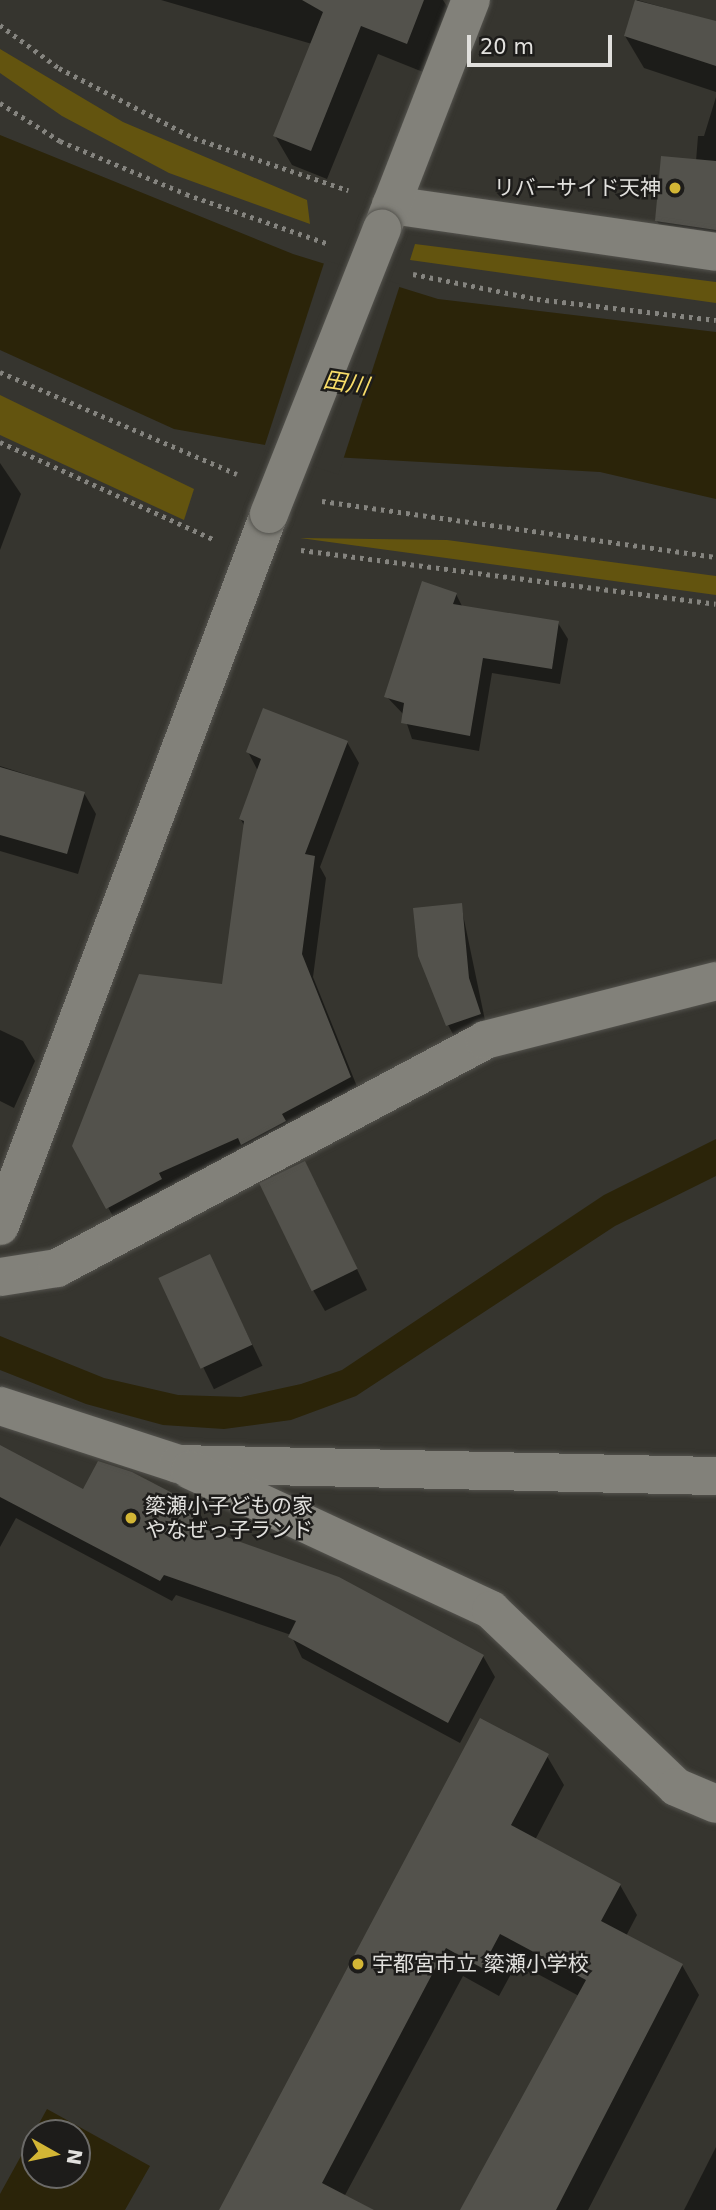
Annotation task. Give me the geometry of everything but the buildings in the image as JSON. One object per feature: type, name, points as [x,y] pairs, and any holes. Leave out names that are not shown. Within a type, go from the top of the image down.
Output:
[{"type":"street","points":[[0,1226],[263,529],[378,210],[471,0]]},
{"type":"street","points":[[378,210],[716,252]]},
{"type":"street","points":[[0,1277],[57,1268],[485,1040],[716,981]]},
{"type":"street","points":[[0,1406],[178,1464],[491,1610],[676,1787],[716,1804]]},
{"type":"street","points":[[178,1464],[716,1476]]},
{"type":"path","points":[[0,25],[59,68],[194,138],[378,210]]},
{"type":"path","points":[[0,372],[249,478]]},
{"type":"path","points":[[0,442],[209,538],[263,529],[716,604]]},
{"type":"path","points":[[309,497],[716,557]]},
{"type":"shaded area","points":[[0,49],[123,122],[307,200],[310,224],[169,173],[62,116],[0,73]]},
{"type":"shaded area","points":[[415,244],[716,282],[716,303],[410,260]]},
{"type":"shaded area","points":[[0,395],[194,489],[184,520],[0,435]]},
{"type":"shaded area","points":[[300,538],[447,540],[716,576],[716,595]]},
{"type":"water","name":"田川","points":[[0,135],[293,254],[438,299],[716,332],[716,499],[600,472],[333,457],[174,429],[0,350]]},
{"type":"water","points":[[716,1139],[716,1176],[615,1226],[356,1396],[291,1420],[224,1429],[163,1425],[86,1404],[0,1370],[0,1336],[104,1378],[178,1395],[241,1397],[301,1384],[342,1370],[604,1195]]},
{"type":"water","points":[[47,2109],[65,2119],[41,2119]]},
{"type":"water","points":[[91,2133],[150,2166],[125,2210],[0,2210],[0,2194],[21,2156],[21,2189],[91,2189]]},
{"type":"pier","points":[[325,260],[400,284],[338,475],[263,450]]},
{"type":"place","name":"リバーサイド天神","points":[[675,188]]},
{"type":"place","name":"簗瀬小子どもの家 やなぜっ子ランド","points":[[131,1518]]},
{"type":"place","name":"宇都宮市立 簗瀬小学校","points":[[358,1964]]}]
